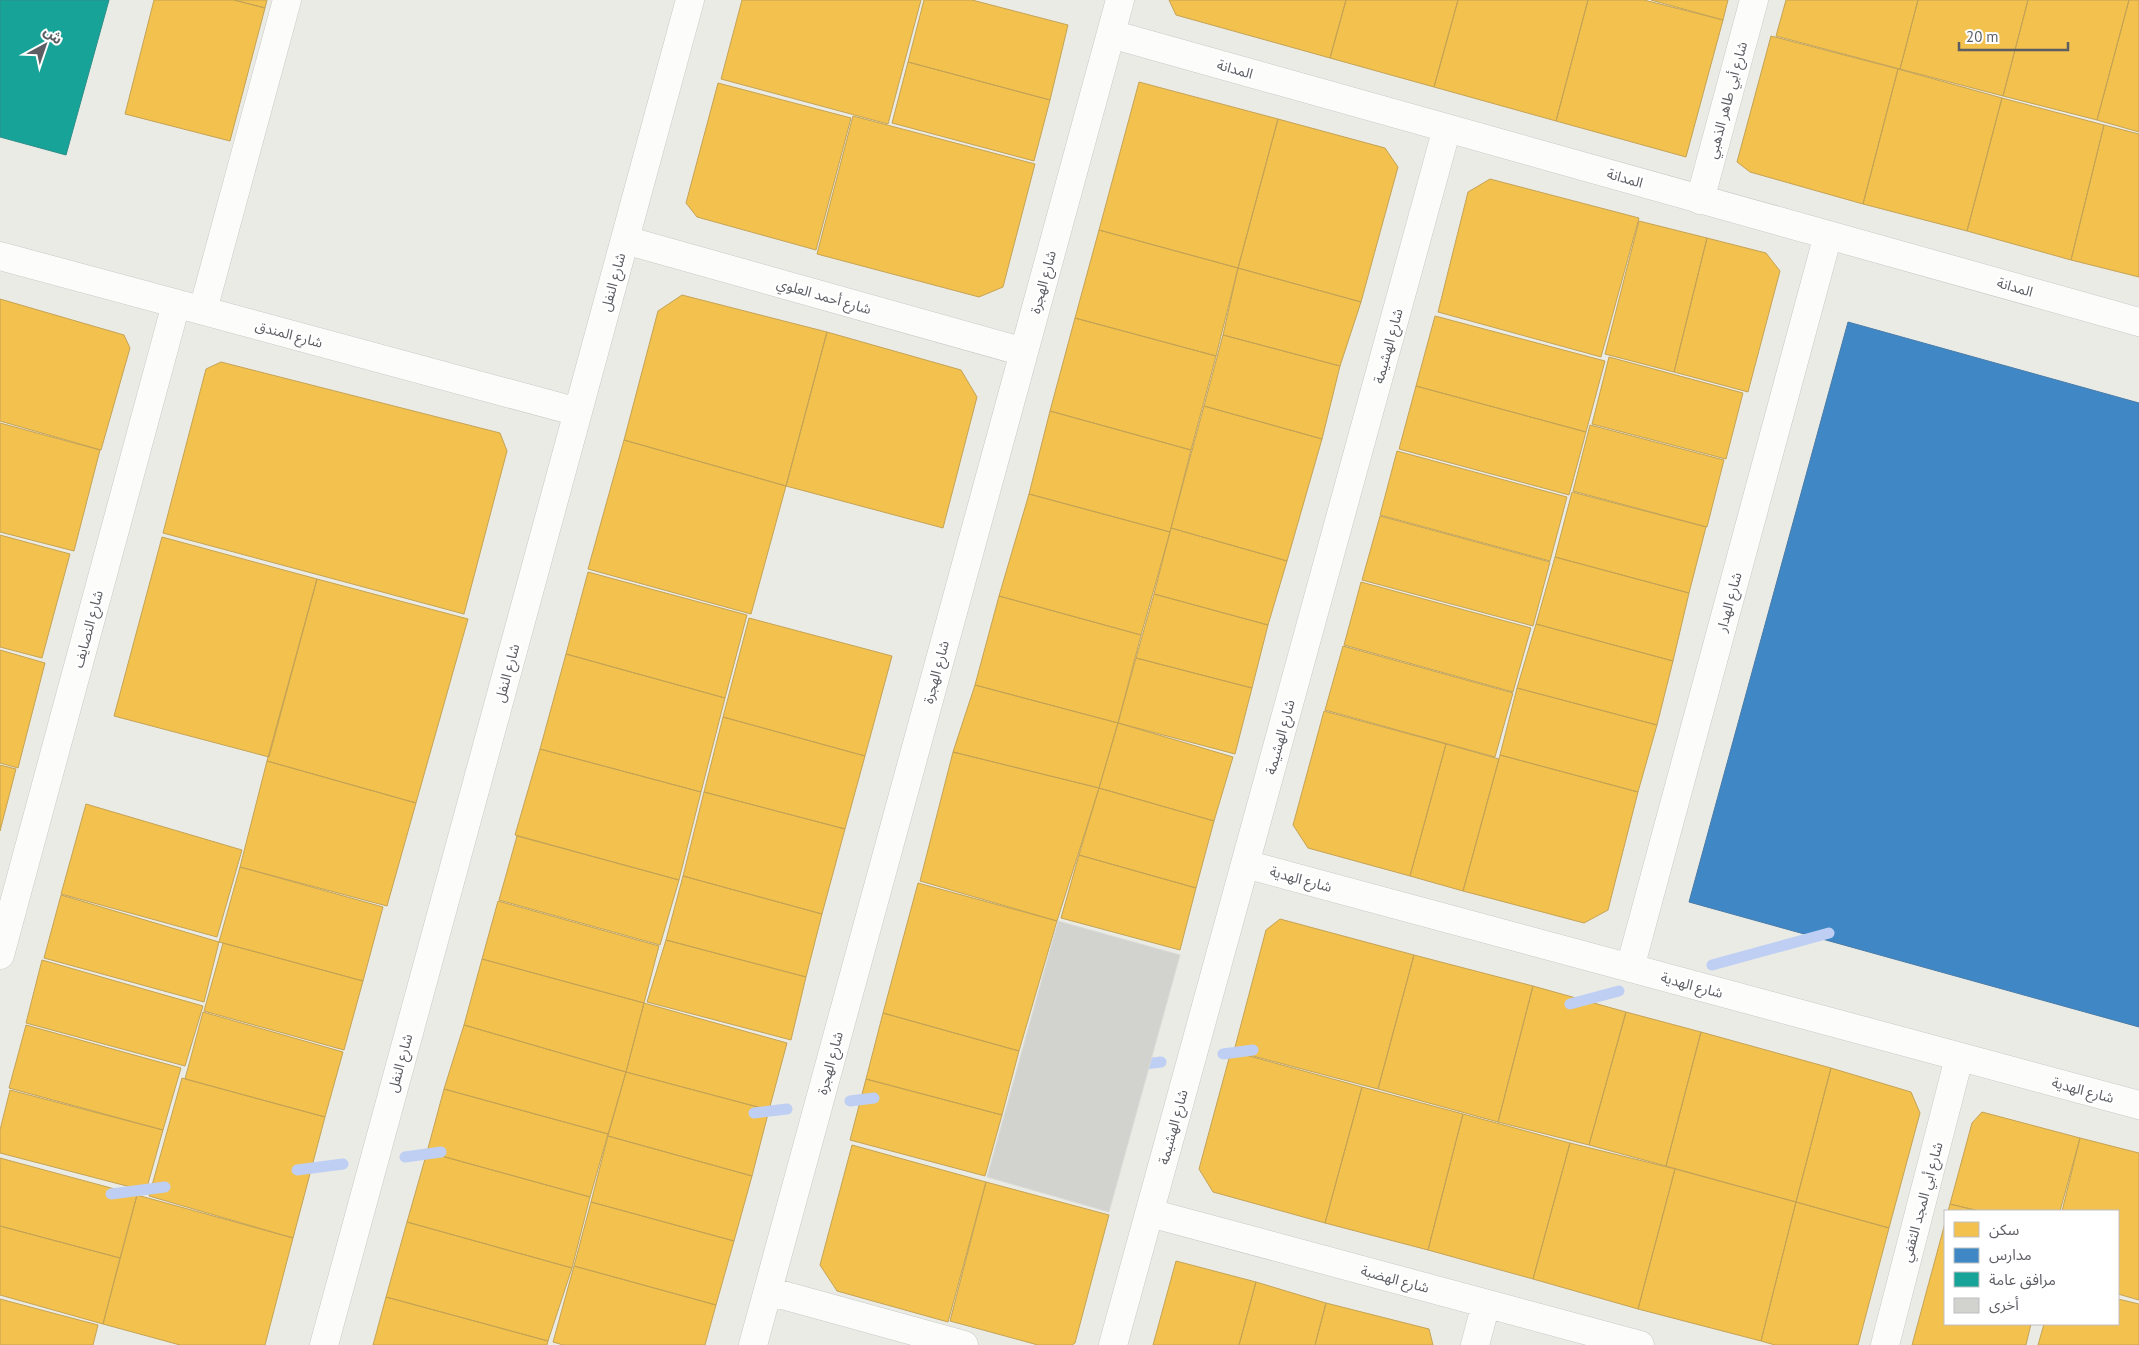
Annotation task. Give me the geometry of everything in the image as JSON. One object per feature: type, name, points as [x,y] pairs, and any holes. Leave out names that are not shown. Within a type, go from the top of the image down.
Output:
[{"type":"street","points":[[203,310],[287,0]]},
{"type":"street","name":"شارع النفل","points":[[324,1345],[690,0]]},
{"type":"street","name":"شارع الهجرة","points":[[753,1345],[1120,0]]},
{"type":"street","name":"شارع أبي طاهر الذهبي","points":[[1700,200],[1754,0]]},
{"type":"street","name":"المدانة","points":[[1111,34],[2139,322]]},
{"type":"street","name":"شارع الهشيمة","points":[[1113,1345],[1447,128]]},
{"type":"street","name":"شارع الهدار","points":[[1630,968],[1828,235]]},
{"type":"street","name":"شارع أحمد العلوي","points":[[625,240],[1024,352]]},
{"type":"street","name":"شارع المندق","points":[[0,256],[578,412]]},
{"type":"street","name":"شارع النصايف","points":[[0,955],[176,304]]},
{"type":"street","name":"شارع الهدية","points":[[1245,864],[2139,1105]]},
{"type":"street","name":"شارع أبي المجد الثقفي","points":[[1885,1345],[1959,1058]]},
{"type":"street","name":"شارع الهضبة","points":[[1150,1213],[1640,1345]]},
{"type":"street","points":[[768,1291],[964,1345]]},
{"type":"street","points":[[1475,1345],[1486,1304]]},
{"type":"building: سكن","points":[[154,0],[234,0],[265,8],[230,141],[125,114]]},
{"type":"building: سكن","points":[[234,0],[267,0],[265,8]]},
{"type":"building: سكن","points":[[742,0],[921,0],[888,124],[721,79]]},
{"type":"building: سكن","points":[[924,0],[972,0],[1068,25],[1050,100],[908,62]]},
{"type":"building: سكن","points":[[1169,0],[1346,0],[1330,58],[1176,15]]},
{"type":"building: سكن","points":[[1346,0],[1458,0],[1434,87],[1330,58]]},
{"type":"building: سكن","points":[[1458,0],[1588,0],[1556,121],[1434,87]]},
{"type":"building: سكن","points":[[1588,0],[1644,0],[1723,20],[1686,157],[1556,121]]},
{"type":"building: سكن","points":[[1651,0],[1728,0],[1723,20]]},
{"type":"building: سكن","points":[[1786,0],[1918,0],[1900,69],[1776,36]]},
{"type":"building: سكن","points":[[1918,0],[2028,0],[2003,96],[1900,69]]},
{"type":"building: سكن","points":[[2028,0],[2129,0],[2097,120],[2003,96]]},
{"type":"building: سكن","points":[[2129,0],[2139,0],[2139,132],[2097,120]]},
{"type":"building: سكن","points":[[1771,36],[1898,69],[1863,204],[1750,172],[1737,162]]},
{"type":"building: سكن","points":[[908,62],[1050,100],[1034,161],[892,123]]},
{"type":"building: سكن","points":[[1898,69],[2002,98],[1967,231],[1863,204]]},
{"type":"building: سكن","points":[[1139,82],[1278,119],[1238,268],[1099,230]]},
{"type":"building: سكن","points":[[718,83],[851,118],[816,250],[697,217],[686,203]]},
{"type":"building: سكن","points":[[2002,98],[2104,125],[2071,260],[1967,231]]},
{"type":"building: سكن","points":[[853,116],[1035,164],[1003,287],[979,297],[817,254]]},
{"type":"building: سكن","points":[[1278,119],[1385,148],[1398,167],[1361,302],[1238,268]]},
{"type":"building: سكن","points":[[2104,125],[2139,134],[2139,277],[2071,260]]},
{"type":"building: سكن","points":[[1490,179],[1639,218],[1601,357],[1438,312],[1468,192]]},
{"type":"building: سكن","points":[[1639,221],[1707,238],[1674,372],[1605,354]]},
{"type":"building: سكن","points":[[1099,230],[1238,268],[1216,356],[1075,318]]},
{"type":"building: سكن","points":[[1707,238],[1766,253],[1780,271],[1748,392],[1674,372]]},
{"type":"building: سكن","points":[[1238,268],[1361,302],[1340,366],[1223,335]]},
{"type":"building: سكن","points":[[682,295],[827,332],[786,486],[624,440],[658,311]]},
{"type":"building: سكن","points":[[0,299],[124,335],[130,348],[101,450],[0,421]]},
{"type":"building: سكن","points":[[1435,316],[1605,361],[1586,432],[1416,386]]},
{"type":"building: سكن","points":[[1075,318],[1216,356],[1191,450],[1050,411]]},
{"type":"building: سكن","points":[[827,332],[961,370],[977,397],[943,528],[786,486]]},
{"type":"building: سكن","points":[[1223,335],[1340,366],[1322,439],[1204,406]]},
{"type":"building: سكن","points":[[1609,357],[1743,393],[1726,459],[1592,424]]},
{"type":"building: سكن","points":[[221,362],[500,433],[507,451],[464,614],[163,533],[206,369]]},
{"type":"building: سكن","points":[[1416,386],[1586,432],[1569,495],[1399,449]]},
{"type":"building: سكن","points":[[1204,406],[1322,439],[1287,561],[1171,528]]},
{"type":"building: سكن","points":[[1050,411],[1191,450],[1170,532],[1029,494]]},
{"type":"building: سكن","points":[[0,423],[100,450],[74,551],[0,532]]},
{"type":"building: سكن","points":[[1590,425],[1724,460],[1707,527],[1573,491]]},
{"type":"building: سكن","points":[[624,440],[786,486],[751,614],[588,569]]},
{"type":"building: سكن","points":[[1397,451],[1567,497],[1550,561],[1380,515]]},
{"type":"building: سكن","points":[[1572,492],[1706,527],[1689,593],[1555,557]]},
{"type":"building: سكن","points":[[1029,494],[1170,532],[1141,635],[999,596]]},
{"type":"building: سكن","points":[[1380,516],[1550,562],[1533,626],[1362,580]]},
{"type":"building: سكن","points":[[1171,528],[1287,561],[1268,625],[1154,594]]},
{"type":"building: سكن","points":[[0,535],[70,554],[42,658],[0,647]]},
{"type":"building: سكن","points":[[162,537],[317,579],[269,757],[114,716]]},
{"type":"building: سكن","points":[[1555,557],[1689,593],[1673,661],[1536,624]]},
{"type":"building: سكن","points":[[588,572],[747,615],[725,698],[566,654]]},
{"type":"building: سكن","points":[[317,579],[468,619],[416,803],[267,761]]},
{"type":"building: سكن","points":[[1361,582],[1531,628],[1513,692],[1344,645]]},
{"type":"building: سكن","points":[[1154,594],[1268,625],[1252,688],[1136,658]]},
{"type":"building: سكن","points":[[999,596],[1141,635],[1118,723],[975,685]]},
{"type":"building: سكن","points":[[749,618],[892,656],[865,756],[723,717]]},
{"type":"building: سكن","points":[[1536,624],[1673,661],[1657,725],[1517,688]]},
{"type":"building: سكن","points":[[1343,646],[1513,693],[1495,757],[1325,710]]},
{"type":"building: سكن","points":[[0,650],[45,663],[18,768],[0,763]]},
{"type":"building: سكن","points":[[566,654],[725,698],[701,792],[540,749]]},
{"type":"building: سكن","points":[[1136,658],[1252,688],[1235,754],[1118,723]]},
{"type":"building: سكن","points":[[975,685],[1118,723],[1099,788],[953,752]]},
{"type":"building: سكن","points":[[1517,688],[1657,725],[1638,792],[1500,755]]},
{"type":"building: سكن","points":[[1324,711],[1446,744],[1410,876],[1308,848],[1293,825]]},
{"type":"building: سكن","points":[[723,717],[865,756],[845,829],[704,792]]},
{"type":"building: سكن","points":[[1118,723],[1233,757],[1214,821],[1099,788]]},
{"type":"building: سكن","points":[[1446,744],[1499,759],[1463,891],[1410,876]]},
{"type":"building: سكن","points":[[540,749],[701,792],[679,880],[515,835]]},
{"type":"building: سكن","points":[[953,752],[1099,788],[1057,921],[920,881]]},
{"type":"building: سكن","points":[[1500,755],[1638,792],[1608,910],[1584,923],[1463,891]]},
{"type":"building: سكن","points":[[267,761],[416,803],[387,906],[240,867]]},
{"type":"building: سكن","points":[[0,765],[16,769],[0,831]]},
{"type":"building: سكن","points":[[1099,788],[1214,821],[1196,888],[1079,855]]},
{"type":"building: سكن","points":[[704,792],[845,829],[822,914],[683,876]]},
{"type":"building: سكن","points":[[86,804],[242,850],[217,937],[61,894]]},
{"type":"building: سكن","points":[[517,836],[679,880],[660,945],[499,900]]},
{"type":"building: سكن","points":[[1079,855],[1196,888],[1180,950],[1061,918]]},
{"type":"building: سكن","points":[[240,867],[383,907],[363,981],[219,942]]},
{"type":"building: سكن","points":[[683,876],[822,914],[806,977],[666,940]]},
{"type":"building: سكن","points":[[918,883],[1057,921],[1019,1051],[883,1013]]},
{"type":"building: سكن","points":[[61,895],[219,942],[204,1002],[44,958]]},
{"type":"building: سكن","points":[[498,901],[659,946],[644,1003],[482,959]]},
{"type":"building: سكن","points":[[1280,919],[1414,955],[1378,1089],[1234,1051],[1266,930]]},
{"type":"building: سكن","points":[[666,940],[806,977],[791,1040],[647,1002]]},
{"type":"building: سكن","points":[[223,943],[363,981],[344,1050],[204,1011]]},
{"type":"building: سكن","points":[[1414,955],[1533,986],[1498,1122],[1378,1089]]},
{"type":"building: سكن","points":[[482,959],[644,1003],[626,1072],[464,1025]]},
{"type":"building: سكن","points":[[42,960],[203,1006],[185,1066],[26,1023]]},
{"type":"building: سكن","points":[[1533,986],[1626,1012],[1589,1145],[1498,1122]]},
{"type":"building: سكن","points":[[644,1003],[787,1043],[769,1110],[626,1072]]},
{"type":"building: سكن","points":[[203,1012],[343,1052],[325,1117],[185,1079]]},
{"type":"building: سكن","points":[[1626,1012],[1701,1032],[1666,1166],[1589,1145]]},
{"type":"building: سكن","points":[[883,1013],[1019,1051],[1002,1115],[866,1079]]},
{"type":"building: سكن","points":[[26,1025],[181,1068],[163,1130],[9,1088]]},
{"type":"building: سكن","points":[[464,1025],[626,1072],[608,1134],[444,1089]]},
{"type":"building: سكن","points":[[1701,1032],[1831,1068],[1796,1202],[1666,1166]]},
{"type":"building: سكن","points":[[1231,1051],[1362,1087],[1325,1223],[1213,1192],[1199,1169]]},
{"type":"building: سكن","points":[[1831,1068],[1911,1092],[1920,1113],[1889,1228],[1796,1202]]},
{"type":"building: سكن","points":[[626,1072],[769,1110],[752,1176],[608,1136]]},
{"type":"building: سكن","points":[[182,1078],[325,1117],[293,1238],[149,1196]]},
{"type":"building: سكن","points":[[866,1079],[1002,1115],[985,1176],[850,1140]]},
{"type":"building: سكن","points":[[1362,1087],[1463,1114],[1428,1250],[1325,1223]]},
{"type":"building: سكن","points":[[444,1089],[608,1134],[590,1197],[427,1152]]},
{"type":"building: سكن","points":[[10,1090],[163,1130],[146,1191],[0,1153],[0,1130]]},
{"type":"building: سكن","points":[[1982,1112],[2080,1138],[2060,1210],[1975,1210],[1950,1204],[1972,1123]]},
{"type":"building: سكن","points":[[1463,1114],[1570,1143],[1533,1279],[1428,1250]]},
{"type":"building: سكن","points":[[608,1136],[752,1176],[734,1241],[591,1202]]},
{"type":"building: سكن","points":[[2080,1138],[2139,1153],[2139,1300],[2119,1294],[2119,1210],[2062,1210]]},
{"type":"building: سكن","points":[[1570,1143],[1675,1169],[1638,1309],[1533,1279]]},
{"type":"building: سكن","points":[[852,1145],[986,1182],[948,1322],[837,1291],[820,1265]]},
{"type":"building: سكن","points":[[427,1152],[590,1197],[572,1268],[407,1222]]},
{"type":"building: سكن","points":[[0,1158],[137,1195],[120,1258],[0,1226]]},
{"type":"building: سكن","points":[[1675,1169],[1796,1202],[1761,1341],[1638,1309]]},
{"type":"building: سكن","points":[[986,1182],[1109,1215],[1075,1343],[1072,1345],[1038,1345],[950,1321]]},
{"type":"building: سكن","points":[[137,1195],[293,1238],[265,1345],[180,1345],[103,1324]]},
{"type":"building: سكن","points":[[591,1202],[734,1241],[716,1305],[574,1266]]},
{"type":"building: سكن","points":[[1796,1202],[1889,1228],[1858,1345],[1775,1345],[1761,1341]]},
{"type":"building: سكن","points":[[1950,1204],[1975,1210],[1948,1210]]},
{"type":"building: سكن","points":[[407,1222],[572,1268],[548,1341],[386,1297]]},
{"type":"building: سكن","points":[[0,1226],[120,1258],[103,1324],[0,1295]]},
{"type":"building: سكن","points":[[1944,1227],[1944,1325],[2031,1325],[2026,1345],[1912,1345]]},
{"type":"building: سكن","points":[[1176,1261],[1256,1282],[1239,1345],[1153,1345]]},
{"type":"building: سكن","points":[[574,1266],[716,1305],[705,1345],[563,1345],[553,1342]]},
{"type":"building: سكن","points":[[1256,1282],[1326,1303],[1315,1345],[1239,1345]]},
{"type":"building: سكن","points":[[386,1297],[548,1341],[547,1345],[373,1345]]},
{"type":"building: سكن","points":[[0,1299],[98,1325],[93,1345],[0,1345]]},
{"type":"building: سكن","points":[[2119,1299],[2139,1304],[2139,1345],[2038,1345],[2044,1325],[2119,1325]]},
{"type":"building: سكن","points":[[1326,1303],[1429,1329],[1433,1345],[1315,1345]]},
{"type":"building: مدارس","points":[[1848,322],[2139,403],[2139,1027],[1689,902]]},
{"type":"building: مرافق عامة","points":[[0,0],[109,0],[66,155],[0,137]]},
{"type":"building: أخرى","points":[[1058,921],[1180,955],[1109,1212],[987,1177]]},
{"type":"waterway","points":[[1712,965],[1829,933]]},
{"type":"waterway","points":[[1570,1004],[1619,991]]},
{"type":"waterway","points":[[1223,1054],[1253,1050]]},
{"type":"waterway","points":[[1136,1065],[1161,1062]]},
{"type":"waterway","points":[[850,1101],[874,1098]]},
{"type":"waterway","points":[[754,1113],[787,1109]]},
{"type":"waterway","points":[[405,1157],[441,1152]]},
{"type":"waterway","points":[[297,1170],[343,1164]]},
{"type":"waterway","points":[[111,1194],[165,1187]]}]
